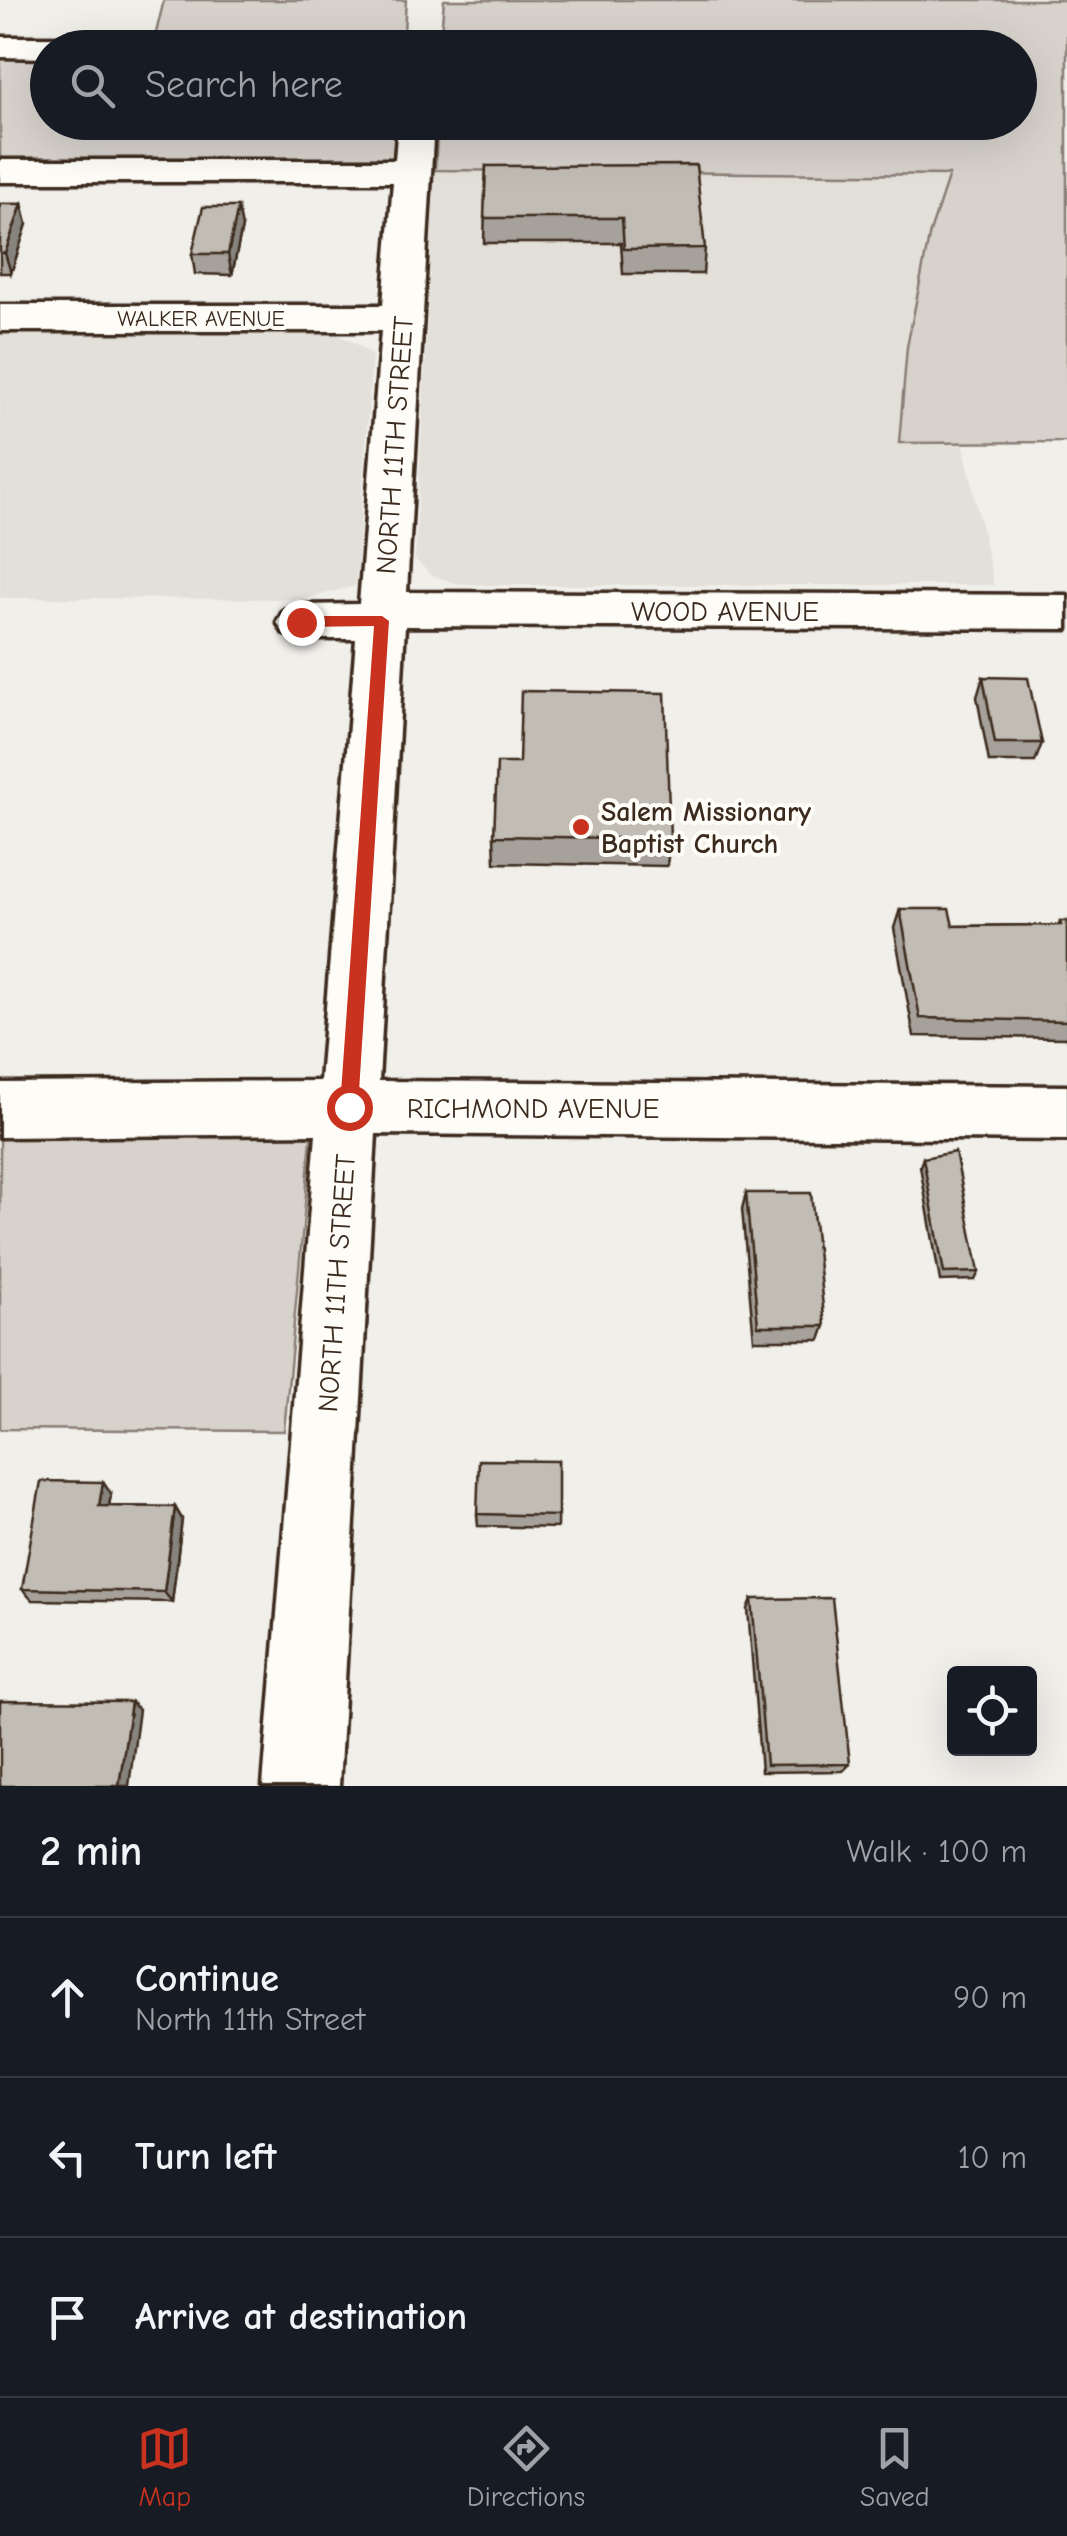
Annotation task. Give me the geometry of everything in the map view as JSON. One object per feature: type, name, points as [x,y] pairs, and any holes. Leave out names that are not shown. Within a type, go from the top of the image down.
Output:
[{"type":"street","points":[[0,47],[30,46]]},
{"type":"street","name":"NORTH 11TH STREET","points":[[300,1786],[415,140]]},
{"type":"street","points":[[0,171],[412,171]]},
{"type":"street","name":"WALKER AVENUE","points":[[0,318],[403,318]]},
{"type":"street","name":"WOOD AVENUE","points":[[301,622],[382,615],[1067,612]]},
{"type":"street","name":"RICHMOND AVENUE","points":[[0,1110],[349,1107],[1067,1113]]},
{"type":"shaded area","points":[[164,0],[406,0],[404,30],[157,30]]},
{"type":"shaded area","points":[[444,0],[1067,0],[1067,442],[899,443],[907,347],[930,232],[949,175],[435,170],[437,140],[1037,140],[1037,30],[441,30]]},
{"type":"shaded area","points":[[0,54],[30,54],[30,140],[395,140],[392,166],[0,164]]},
{"type":"shaded area","points":[[435,170],[950,175],[930,232],[899,443],[963,442],[994,585],[488,585],[455,583],[431,575],[415,559]]},
{"type":"shaded area","points":[[0,335],[338,335],[357,344],[372,356],[356,586],[304,599],[0,598]]},
{"type":"shaded area","points":[[312,1129],[284,1431],[0,1429],[0,1130]]},
{"type":"building","points":[[696,165],[705,248],[624,249],[622,218],[484,218],[486,166]]},
{"type":"building","points":[[0,204],[22,204],[5,253],[0,253]]},
{"type":"building","points":[[203,207],[238,207],[228,254],[192,254]]},
{"type":"building","points":[[983,677],[1028,678],[1042,743],[995,743]]},
{"type":"building","name":"Salem Missionary Baptist Church","points":[[521,691],[665,693],[670,839],[494,836],[497,763],[519,763]]},
{"type":"building","points":[[900,909],[949,909],[953,926],[1061,925],[1060,921],[1067,921],[1067,1021],[920,1018]]},
{"type":"building","points":[[955,1152],[979,1272],[944,1273],[923,1158]]},
{"type":"building","points":[[746,1193],[811,1193],[825,1326],[758,1326]]},
{"type":"building","points":[[479,1460],[558,1461],[558,1516],[477,1514]]},
{"type":"building","points":[[41,1481],[103,1482],[99,1506],[175,1507],[164,1592],[22,1589]]},
{"type":"building","points":[[832,1598],[850,1764],[766,1765],[752,1599]]},
{"type":"building","points":[[0,1701],[131,1702],[119,1786],[0,1786]]},
{"type":"place","name":"Salem Missionary Baptist Church","points":[[581,827]]},
{"type":"route","points":[[301,622],[382,621],[349,1107]]}]
